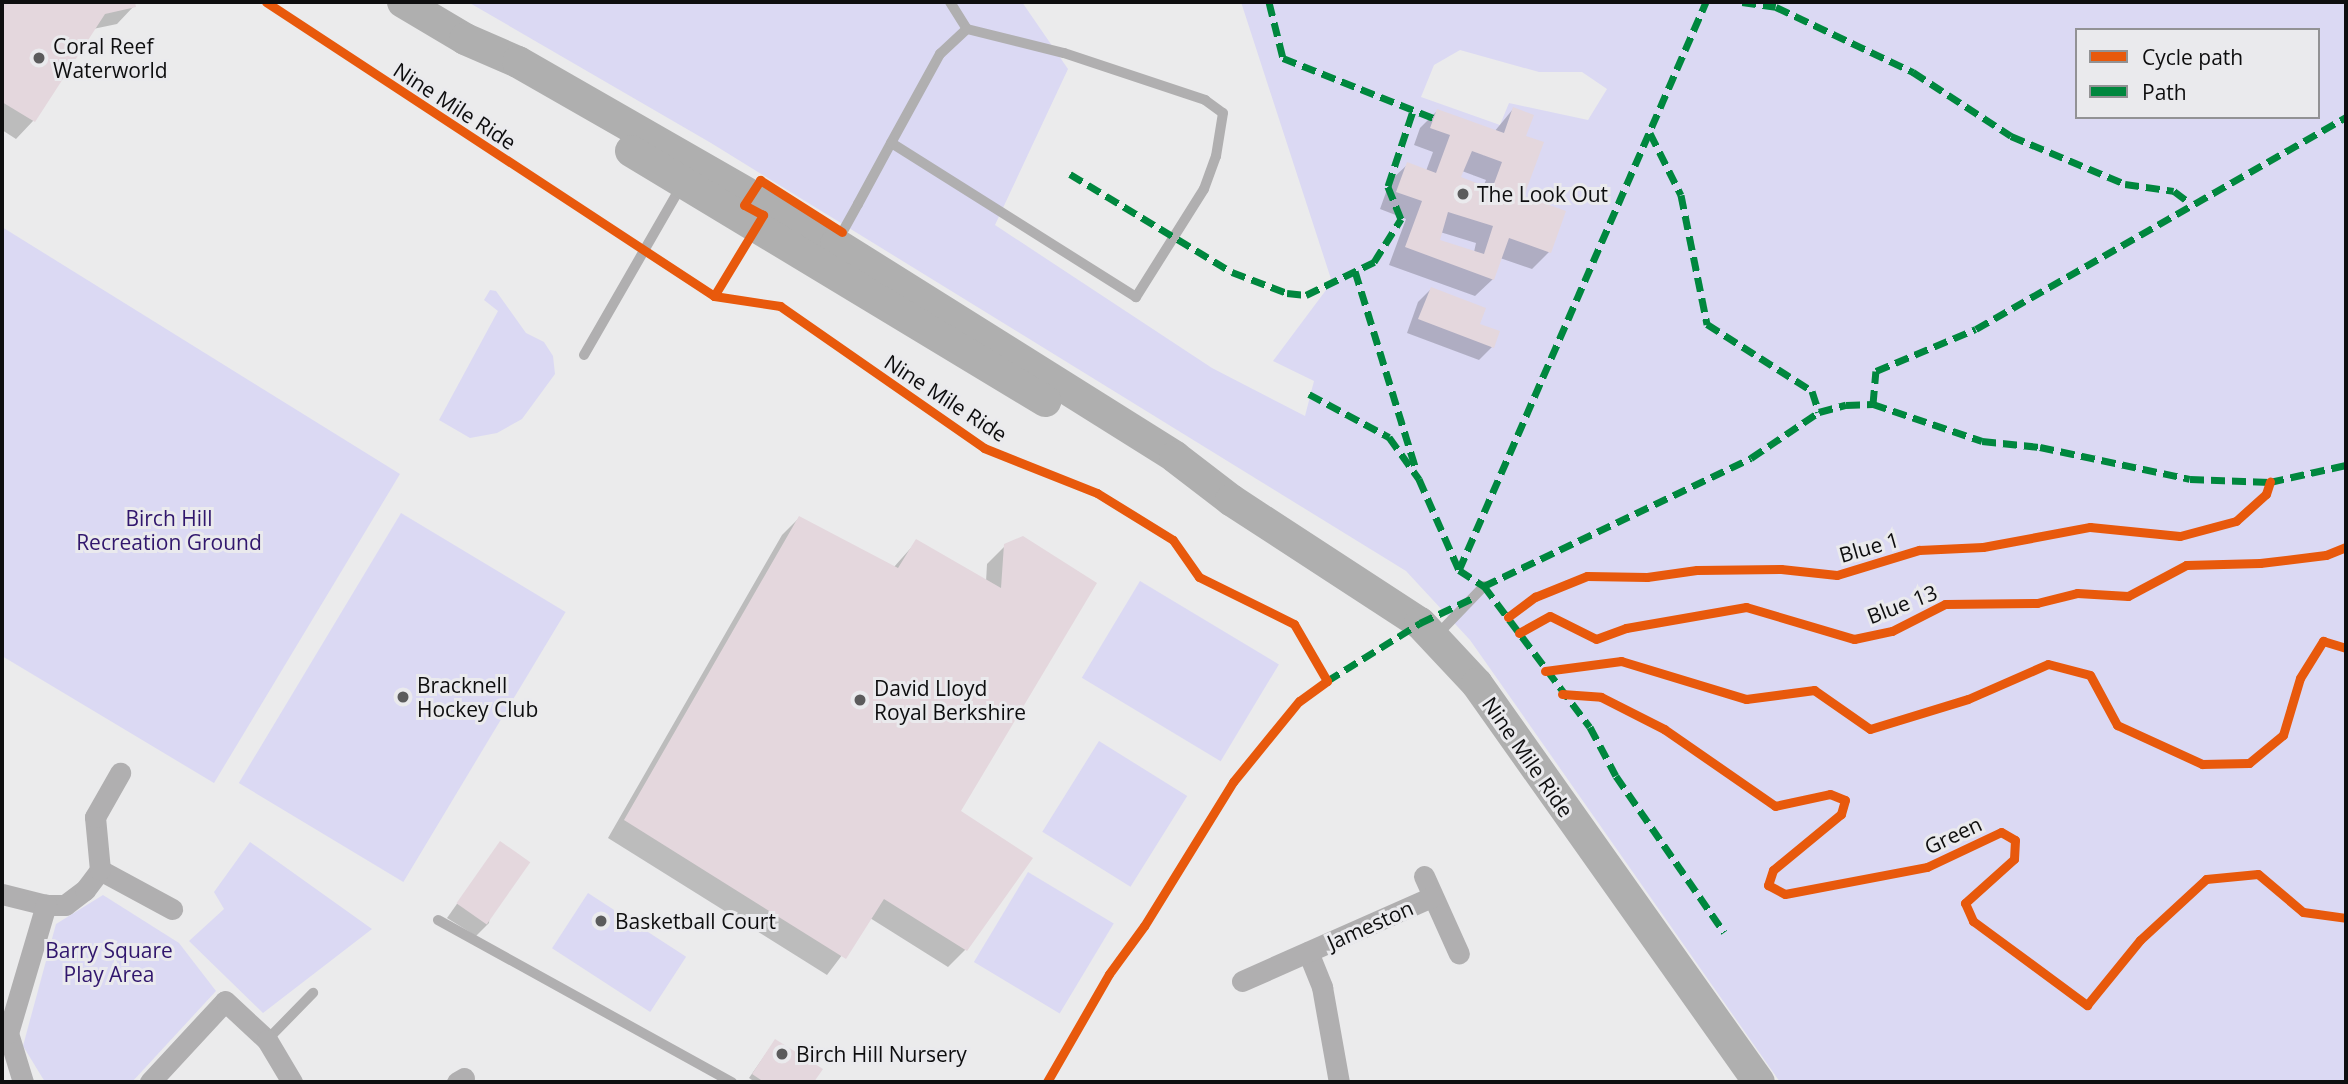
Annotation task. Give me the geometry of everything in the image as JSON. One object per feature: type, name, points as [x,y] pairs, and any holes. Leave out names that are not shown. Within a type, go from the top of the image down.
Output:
[{"type":"main road","name":"Nine Mile Ride","points":[[403,2],[465,39],[510,79],[689,172],[830,256],[1165,473],[1231,500],[1389,599],[1436,637],[1476,684],[1759,1082]]},
{"type":"street","points":[[2,894],[46,905],[65,905],[85,890],[100,870],[95,817],[120,773]]},
{"type":"street","points":[[100,870],[172,909]]},
{"type":"street","name":"Jameston","points":[[1424,876],[1459,954]]},
{"type":"street","name":"Jameston","points":[[1242,981],[1432,897]]},
{"type":"street","points":[[23,1082],[8,1033],[46,905]]},
{"type":"street","name":"Jameston","points":[[1308,952],[1322,987],[1339,1082]]},
{"type":"street","points":[[150,1082],[225,1001],[267,1040],[292,1082]]},
{"type":"lane","points":[[891,143],[1136,297],[1204,189],[1223,113],[1205,100],[1064,53],[967,29],[950,2]]},
{"type":"lane","points":[[830,256],[940,54],[967,29]]},
{"type":"lane","points":[[584,355],[689,172]]},
{"type":"lane","points":[[1436,637],[1484,586]]},
{"type":"lane","points":[[439,920],[732,1082]]},
{"type":"lane","points":[[267,1040],[313,993]]},
{"type":"green space","points":[[468,2],[1022,2],[1068,69],[995,225],[1212,368],[1305,416],[1314,381],[1273,361],[1332,282],[1241,2],[2346,2],[2346,1082],[1780,1082],[1470,640],[1406,571],[711,143]],"holes":[[[1460,50],[1539,72],[1582,72],[1607,89],[1588,120],[1509,103],[1500,125],[1421,97],[1434,65]]]},
{"type":"green space","name":"Birch Hill Recreation Ground","points":[[2,227],[400,474],[214,783],[2,656]]},
{"type":"green space","points":[[490,290],[496,291],[526,333],[544,342],[553,356],[555,374],[522,419],[497,433],[470,438],[439,420],[498,311],[484,300]]},
{"type":"green space","name":"Bracknell Hockey Club","points":[[401,513],[566,612],[403,882],[239,783]]},
{"type":"green space","points":[[1140,581],[1279,664],[1221,761],[1082,678]]},
{"type":"green space","points":[[1099,741],[1187,796],[1130,887],[1042,832]]},
{"type":"green space","points":[[250,842],[372,929],[263,1013],[189,941],[224,909],[214,892]]},
{"type":"green space","points":[[1028,872],[1114,924],[1060,1014],[974,962]]},
{"type":"green space","name":"Basketball Court","points":[[588,893],[686,957],[650,1012],[552,948]]},
{"type":"green space","name":"Barry Square Play Area","points":[[103,895],[179,943],[216,991],[132,1082],[45,1082],[23,1046],[56,924]]},
{"type":"building","name":"Coral Reef Waterworld","points":[[2,2],[135,2],[136,7],[105,14],[35,122],[2,102]]},
{"type":"building","name":"The Look Out","points":[[1513,107],[1534,115],[1526,136],[1544,142],[1524,196],[1566,211],[1551,253],[1509,238],[1494,280],[1405,247],[1422,201],[1396,192],[1407,162],[1436,173],[1450,135],[1430,128],[1437,109],[1504,133]],"holes":[[[1472,151],[1502,162],[1492,189],[1461,177]],[[1448,212],[1493,226],[1484,254],[1440,240]]]},
{"type":"building","points":[[1431,287],[1486,308],[1480,324],[1500,331],[1494,348],[1418,319]]},
{"type":"building","name":"David Lloyd Royal Berkshire","points":[[799,516],[898,568],[916,539],[1001,588],[1004,544],[1023,536],[1097,583],[961,811],[1033,858],[967,951],[884,899],[846,959],[624,820]]},
{"type":"building","points":[[500,841],[530,862],[487,924],[456,903]]},
{"type":"building","name":"Birch Hill Nursery","points":[[775,1039],[823,1069],[814,1082],[764,1082],[752,1074]]},
{"type":"marked path","points":[[1269,2],[1283,58],[1434,118]]},
{"type":"marked path","points":[[1459,570],[1706,2]]},
{"type":"marked path","points":[[1742,2],[1776,7],[1913,72],[2011,136],[2125,184],[2174,191],[2190,203]]},
{"type":"marked path","points":[[1070,174],[1232,272],[1287,293],[1306,295],[1374,262],[1401,219],[1388,186],[1414,108]]},
{"type":"marked path","points":[[1873,404],[1876,371],[1976,329],[2346,117]]},
{"type":"marked path","points":[[1650,133],[1681,195],[1707,324],[1812,391],[1819,412]]},
{"type":"marked path","points":[[1355,271],[1416,469]]},
{"type":"marked path","points":[[1309,394],[1389,437],[1419,479],[1459,570],[1484,586],[1590,727],[1616,776],[1724,932]]},
{"type":"marked path","points":[[1484,586],[1751,458],[1819,412],[1846,405],[1873,404],[1982,441],[2040,447],[2190,479],[2270,482],[2346,465]]},
{"type":"marked path","points":[[1327,681],[1420,623],[1473,598]]},
{"type":"cycle path","points":[[266,2],[714,296],[780,306],[984,448],[1097,493],[1173,540],[1199,577],[1294,624],[1327,681],[1299,701],[1233,782],[1144,926],[1109,974],[1047,1082]]},
{"type":"cycle path","points":[[714,296],[763,215],[744,205],[760,180],[842,232]]},
{"type":"cycle path","name":"Blue 1","points":[[1508,617],[1535,597],[1587,576],[1647,577],[1697,570],[1781,569],[1837,575],[1919,550],[1983,547],[2090,527],[2180,536],[2236,521],[2266,494],[2270,482]]},
{"type":"cycle path","name":"Blue 13","points":[[1519,633],[1550,616],[1596,639],[1626,628],[1746,607],[1854,639],[1892,631],[1945,604],[2037,603],[2077,593],[2128,596],[2186,565],[2260,563],[2326,555],[2346,547]]},
{"type":"cycle path","points":[[1545,671],[1621,661],[1746,699],[1814,690],[1870,729],[1968,699],[2048,664],[2090,675],[2117,725],[2202,764],[2249,763],[2283,735],[2300,678],[2323,641],[2346,648]]},
{"type":"cycle path","name":"Green","points":[[1562,694],[1601,697],[1664,729],[1775,806],[1830,794],[1845,800],[1841,814],[1773,870],[1768,885],[1785,894],[1927,867],[2001,832],[2015,840],[2014,859],[1965,903],[1973,921],[2087,1005],[2140,940],[2206,879],[2258,874],[2303,912],[2346,918]]},
{"type":"place","name":"Coral Reef Waterworld","points":[[39,58]]},
{"type":"place","name":"The Look Out","points":[[1463,194]]},
{"type":"place","name":"Bracknell Hockey Club","points":[[403,697]]},
{"type":"place","name":"David Lloyd Royal Berkshire","points":[[860,700]]},
{"type":"place","name":"Basketball Court","points":[[601,921]]},
{"type":"place","name":"Birch Hill Nursery","points":[[782,1054]]}]
